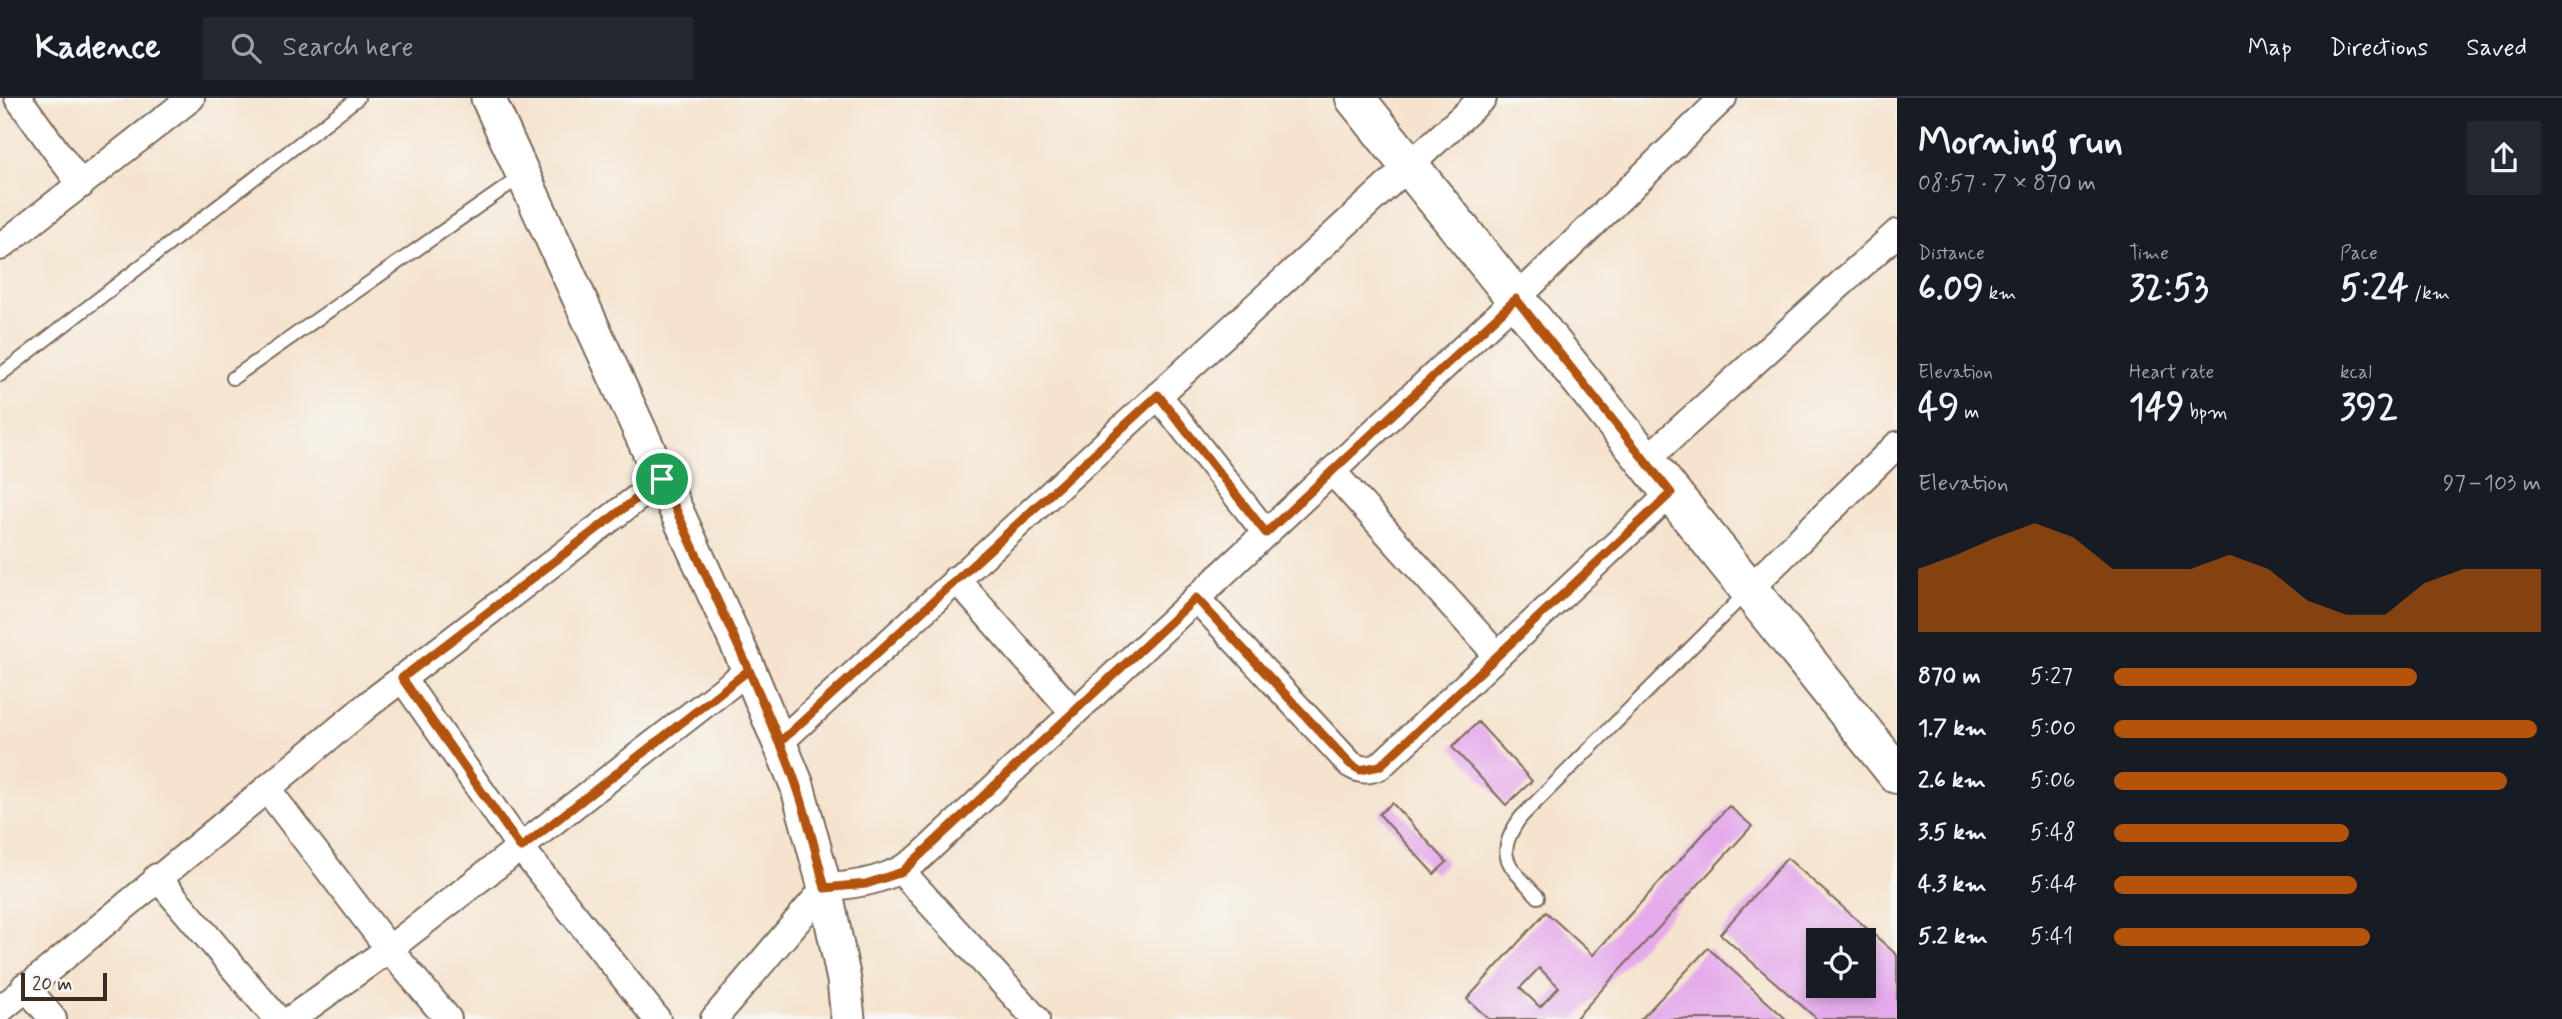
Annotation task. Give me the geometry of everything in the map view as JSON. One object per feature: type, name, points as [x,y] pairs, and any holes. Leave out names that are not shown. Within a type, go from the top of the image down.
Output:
[{"type":"main road","points":[[1354,98],[1410,164],[1644,461],[1897,774]]},
{"type":"street","points":[[18,98],[81,185]]},
{"type":"street","points":[[0,247],[191,98]]},
{"type":"street","points":[[488,98],[749,670],[797,785],[825,888],[844,980],[848,1019]]},
{"type":"street","points":[[779,743],[1483,98]]},
{"type":"street","points":[[714,1019],[825,888],[866,884],[902,872],[1516,299],[1723,98]]},
{"type":"street","points":[[1644,461],[1897,233]]},
{"type":"street","points":[[1158,395],[1266,533]]},
{"type":"street","points":[[1749,589],[1897,445]]},
{"type":"street","points":[[1332,471],[1497,655]]},
{"type":"street","points":[[0,1010],[25,986],[402,678],[662,479]]},
{"type":"street","points":[[1196,598],[1350,764],[1360,770],[1380,766],[1671,493]]},
{"type":"street","points":[[956,579],[1074,713]]},
{"type":"street","points":[[290,1019],[521,848],[749,670]]},
{"type":"street","points":[[402,678],[521,848],[657,1019]]},
{"type":"street","points":[[267,789],[388,949],[448,1019]]},
{"type":"street","points":[[902,872],[1036,1019]]},
{"type":"street","points":[[157,877],[277,1019]]},
{"type":"street","points":[[25,986],[53,1019]]},
{"type":"lane","points":[[0,375],[358,98]]},
{"type":"lane","points":[[233,378],[523,175]]},
{"type":"lane","points":[[1538,897],[1507,863],[1504,847],[1510,832],[1521,817],[1749,589]]},
{"type":"building","points":[[1478,722],[1532,781],[1506,805],[1452,747]]},
{"type":"building","points":[[1392,803],[1447,862],[1434,874],[1379,814]]},
{"type":"building","points":[[1729,806],[1752,826],[1575,1019],[1489,1019],[1467,999],[1546,912],[1593,955]],"holes":[[[1539,968],[1559,987],[1540,1007],[1520,988]]]},
{"type":"building","points":[[1787,858],[1866,928],[1806,928],[1806,998],[1876,998],[1876,936],[1897,955],[1897,1019],[1817,1019],[1720,934]]},
{"type":"building","points":[[1708,948],[1786,1019],[1641,1019]]},
{"type":"route","points":[[662,479],[402,678],[521,848],[749,670],[761,699],[779,743],[1158,395],[1266,533],[1516,299],[1671,493],[1380,766],[1371,770],[1360,770],[1350,764],[1196,598],[902,872],[866,884],[825,888],[797,785],[779,743],[749,670],[662,479]]}]
